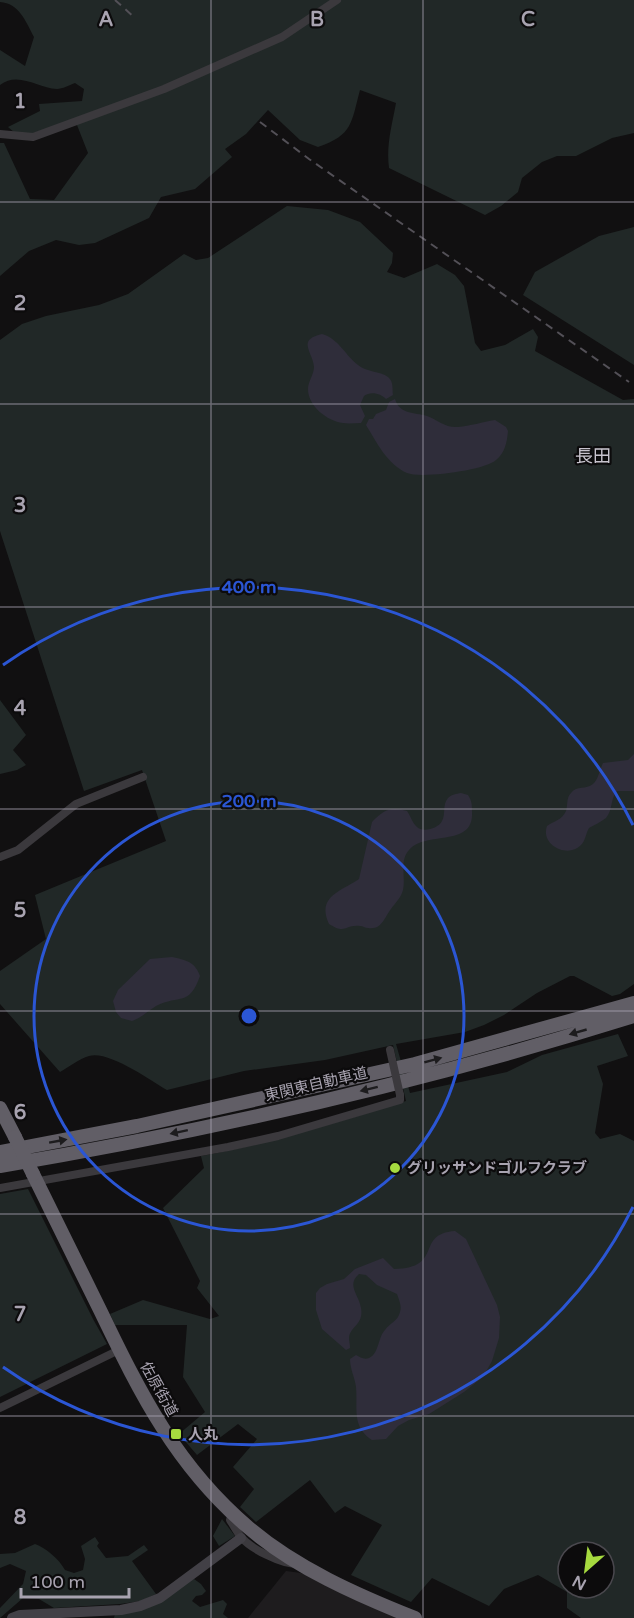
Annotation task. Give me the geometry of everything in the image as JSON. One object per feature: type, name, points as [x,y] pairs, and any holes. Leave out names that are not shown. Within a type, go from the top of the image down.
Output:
[{"type":"highway","name":"東関東自動車道","points":[[0,1152],[137,1126],[415,1064],[634,1003]]},
{"type":"highway","name":"東関東自動車道","points":[[0,1166],[151,1138],[308,1104],[418,1077],[634,1016]]},
{"type":"highway","name":"佐原街道","points":[[0,1108],[143,1397],[193,1470],[232,1513],[277,1550],[395,1615],[416,1618]]},
{"type":"street","points":[[0,134],[33,137],[164,89],[282,37],[337,0]]},
{"type":"street","points":[[0,857],[18,850],[76,804],[143,777]]},
{"type":"street","points":[[0,1188],[35,1178],[278,1136],[400,1100],[390,1050]]},
{"type":"street","points":[[0,1408],[119,1350]]},
{"type":"street","points":[[232,1513],[230,1520],[242,1538],[285,1564],[301,1564]]},
{"type":"street","points":[[12,1618],[20,1615],[121,1610],[140,1606],[160,1598],[242,1538]]},
{"type":"shaded area","points":[[0,0],[634,0],[634,133],[612,138],[576,156],[557,156],[542,162],[522,178],[518,192],[485,215],[389,168],[389,143],[396,103],[360,90],[349,126],[338,138],[318,147],[300,140],[268,110],[246,134],[225,149],[232,157],[195,189],[161,197],[149,218],[95,243],[79,245],[56,240],[29,251],[0,276],[0,143],[4,143],[30,199],[54,200],[88,153],[75,120],[30,134],[15,133],[8,127],[40,111],[39,104],[82,101],[84,89],[75,83],[57,89],[21,80],[7,81],[0,85],[0,50],[25,66],[34,37],[17,10]]},
{"type":"shaded area","name":"グリッサンドゴルフクラブ","points":[[287,206],[328,210],[360,222],[393,253],[392,263],[387,272],[404,278],[437,264],[455,275],[464,286],[475,343],[481,351],[505,345],[533,329],[538,337],[535,351],[623,400],[634,399],[634,984],[620,994],[612,996],[570,976],[484,1025],[465,1032],[396,1044],[410,1093],[507,1072],[542,1055],[618,1034],[628,1056],[597,1066],[603,1084],[595,1133],[600,1139],[620,1134],[634,1141],[634,1618],[581,1618],[567,1608],[567,1600],[616,1600],[616,1540],[556,1540],[556,1586],[538,1575],[504,1589],[489,1606],[432,1578],[411,1602],[351,1575],[382,1525],[345,1506],[335,1513],[310,1480],[256,1522],[240,1507],[254,1489],[233,1467],[257,1439],[238,1424],[197,1455],[179,1434],[205,1412],[183,1377],[187,1325],[115,1325],[110,1314],[143,1300],[210,1319],[219,1316],[197,1288],[200,1281],[163,1208],[204,1168],[201,1156],[279,1138],[406,1101],[393,1045],[325,1060],[244,1071],[167,1090],[118,1061],[97,1055],[85,1057],[60,1072],[0,1004],[0,971],[46,939],[35,895],[166,841],[142,770],[84,791],[0,531],[0,340],[22,324],[46,316],[99,305],[128,294],[184,254],[196,260],[208,258]]},
{"type":"shaded area","points":[[634,227],[634,365],[523,295],[535,272],[599,236]]},
{"type":"shaded area","points":[[322,334],[333,340],[361,367],[385,375],[391,381],[393,395],[386,399],[375,393],[364,396],[360,405],[365,416],[361,423],[337,422],[319,412],[311,401],[308,389],[314,367],[308,343],[314,337]]},
{"type":"shaded area","points":[[395,399],[400,408],[408,412],[427,416],[453,427],[495,420],[508,431],[503,451],[490,464],[467,470],[425,475],[407,473],[388,459],[366,425],[369,419],[373,419],[376,414],[386,410],[389,402]]},
{"type":"shaded area","points":[[0,700],[26,735],[13,750],[26,765],[0,774]]},
{"type":"shaded area","points":[[634,754],[634,791],[617,791],[606,818],[589,828],[582,844],[576,849],[563,850],[551,844],[546,833],[547,826],[564,814],[571,793],[576,789],[593,784],[603,763],[628,760]]},
{"type":"shaded area","points":[[461,793],[468,795],[471,801],[471,823],[457,835],[426,841],[409,850],[404,859],[402,893],[380,925],[373,928],[355,926],[339,929],[329,924],[326,915],[328,901],[359,879],[372,822],[376,818],[388,810],[407,811],[417,827],[423,830],[431,829],[442,821],[448,798]]},
{"type":"shaded area","points":[[172,957],[189,962],[198,971],[200,976],[192,992],[183,998],[156,1006],[132,1021],[121,1018],[116,1012],[113,1001],[118,990],[150,959]]},
{"type":"shaded area","points":[[28,1189],[107,1344],[0,1397],[0,1194]]},
{"type":"shaded area","points":[[455,1231],[466,1239],[497,1305],[500,1317],[499,1338],[492,1361],[483,1377],[464,1392],[429,1414],[398,1426],[386,1439],[372,1440],[365,1435],[358,1423],[356,1387],[350,1359],[356,1355],[367,1359],[375,1353],[383,1333],[396,1320],[401,1310],[397,1294],[377,1285],[366,1275],[359,1274],[355,1278],[353,1286],[360,1303],[361,1318],[350,1334],[350,1348],[346,1350],[322,1329],[316,1310],[316,1293],[327,1284],[344,1279],[355,1269],[383,1258],[394,1269],[419,1263],[425,1257],[435,1238],[443,1233]]},
{"type":"shaded area","points":[[222,1519],[235,1536],[219,1546],[213,1536]]},
{"type":"shaded area","points":[[95,1537],[99,1543],[97,1546],[106,1558],[128,1556],[144,1545],[148,1550],[132,1561],[156,1594],[141,1601],[120,1604],[54,1608],[39,1599],[23,1598],[0,1618],[0,1608],[23,1584],[26,1571],[10,1564],[0,1568],[0,1554],[15,1553],[35,1544],[52,1554],[65,1570],[74,1573],[83,1570],[85,1559],[81,1546]]},
{"type":"shaded area","points":[[286,1571],[301,1573],[399,1618],[248,1618]]},
{"type":"shaded area","points":[[194,1579],[206,1591],[192,1601],[200,1607],[223,1600],[227,1604],[223,1614],[228,1618],[114,1618],[115,1614]]},
{"type":"railway","points":[[115,0],[135,18]]},
{"type":"railway","points":[[260,122],[309,159],[629,382]]},
{"type":"place","name":"グリッサンドゴルフクラブ","points":[[395,1168]]},
{"type":"place","name":"人丸","points":[[176,1434]]},
{"type":"district","name":"長田","points":[[593,456]]}]
